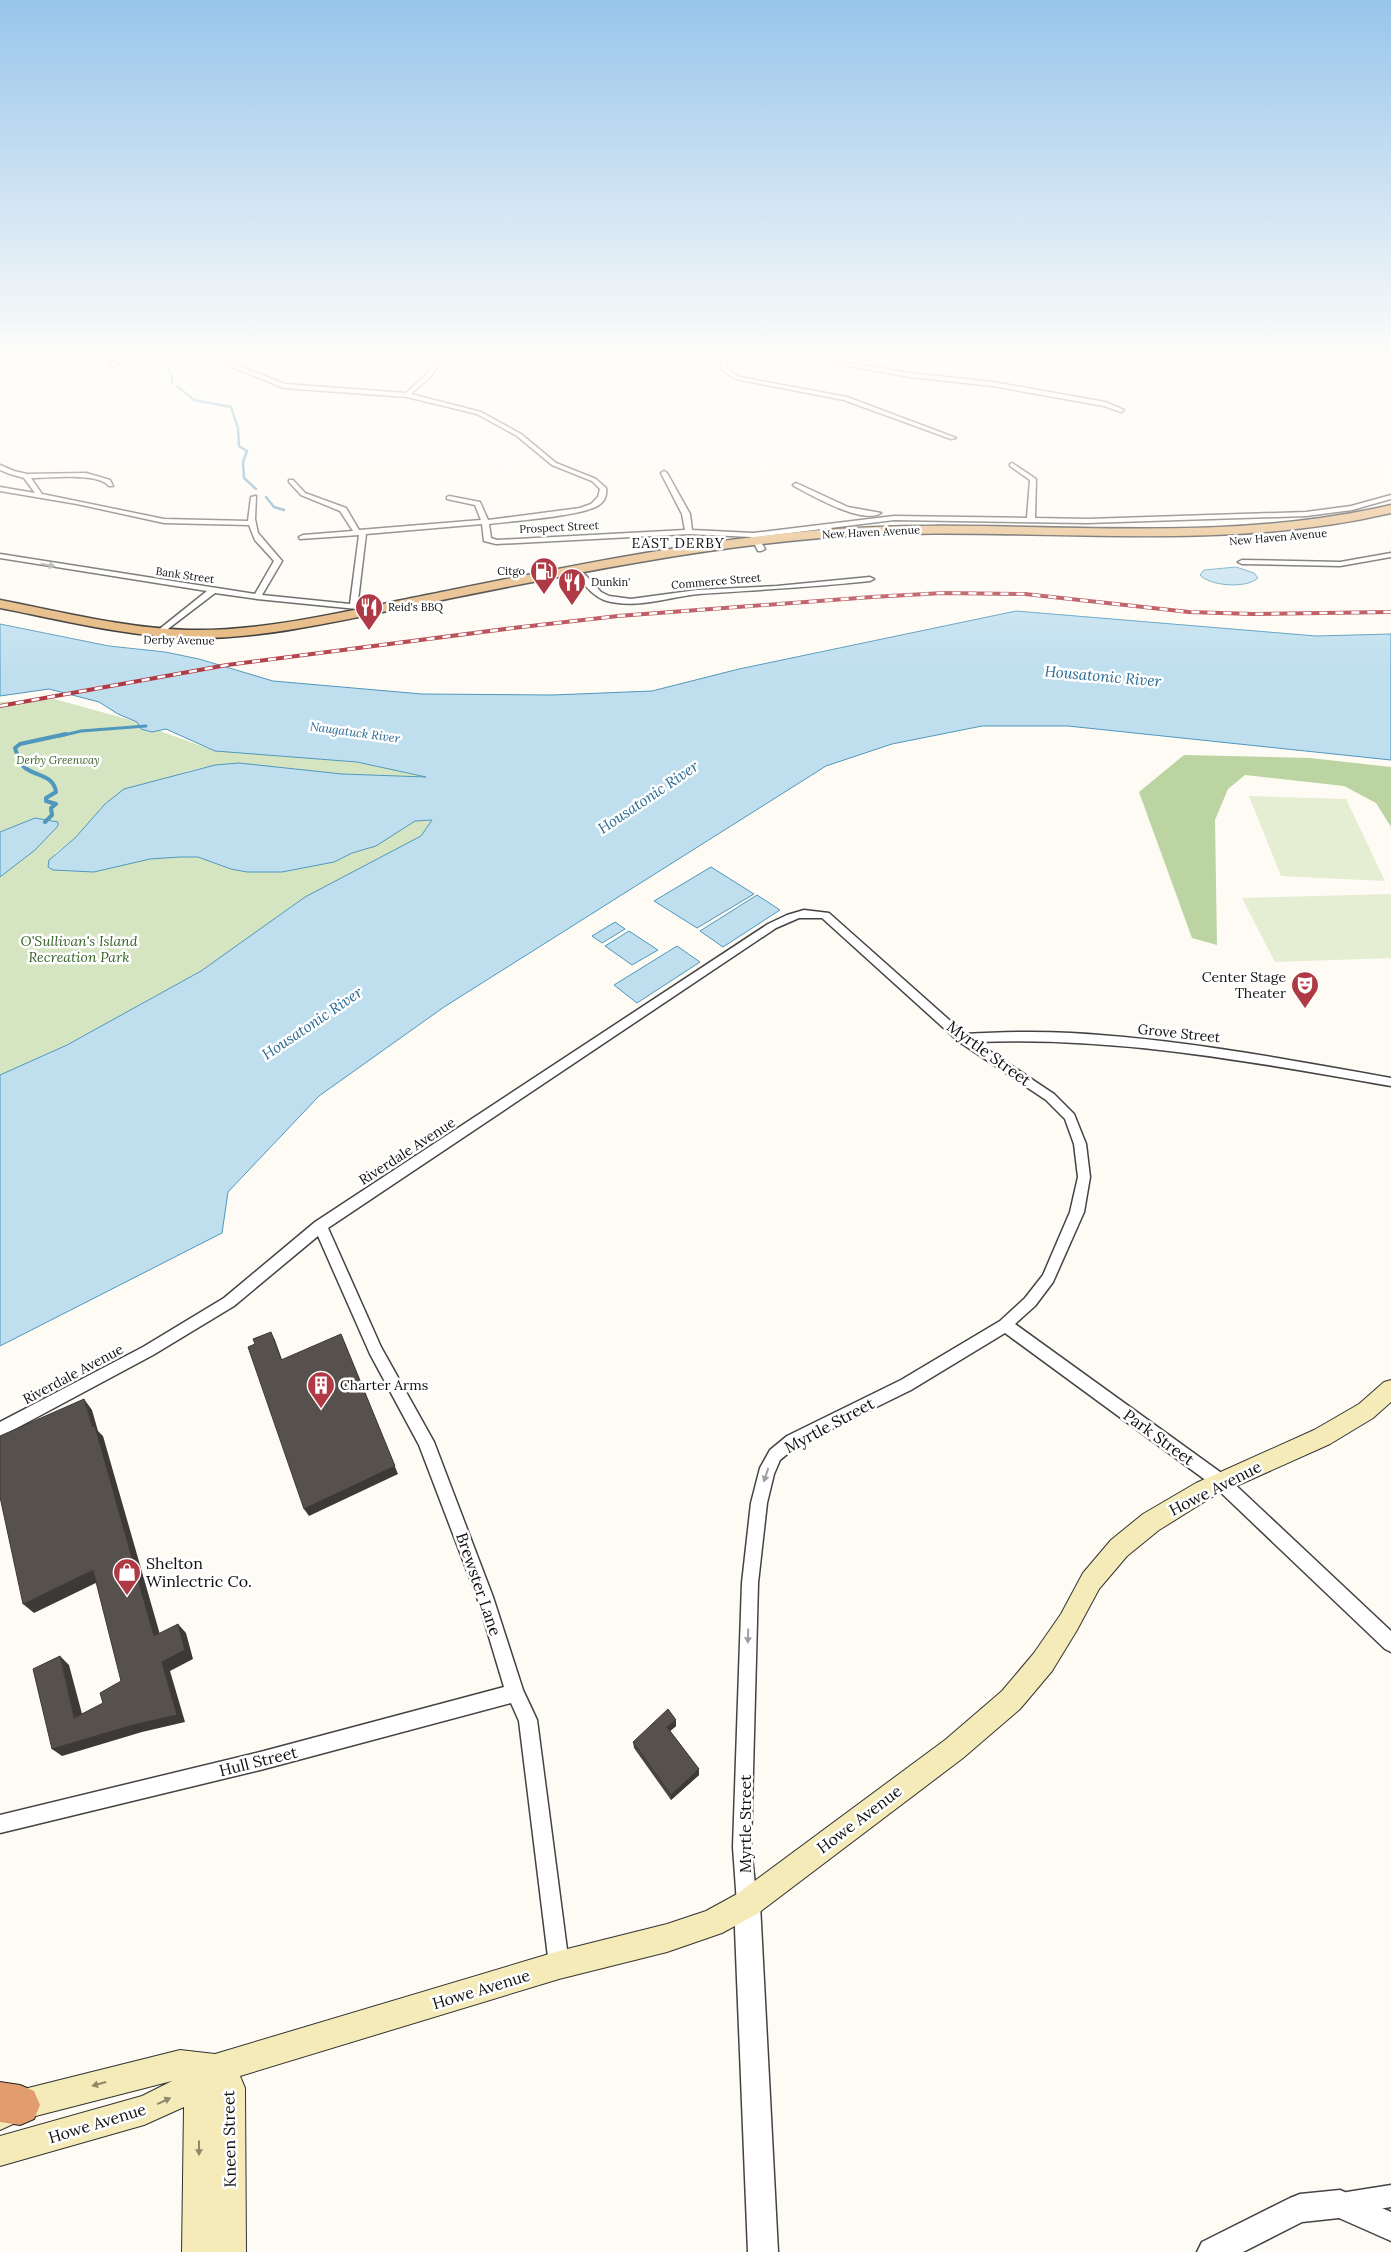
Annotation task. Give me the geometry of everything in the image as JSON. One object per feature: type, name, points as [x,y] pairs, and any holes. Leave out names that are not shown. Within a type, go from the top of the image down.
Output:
[{"type":"highway","name":"New Haven Avenue","points":[[1145,537],[1275,529],[1328,523],[1391,509]]},
{"type":"highway","name":"New Haven Avenue","points":[[357,612],[579,573],[670,561],[757,542],[942,538],[1145,537],[1264,539],[1341,531],[1391,520]]},
{"type":"highway","name":"Derby Avenue","points":[[0,604],[134,639],[191,642],[240,640],[290,633],[357,612]]},
{"type":"highway","name":"Derby Avenue","points":[[0,613],[87,626],[160,633],[243,632],[357,612]]},
{"type":"main road","name":"Howe Avenue","points":[[0,2151],[144,2110],[179,2094],[215,2069],[559,1965],[667,1938],[712,1923],[747,1904],[954,1749],[1011,1700],[1043,1662],[1069,1622],[1091,1581],[1119,1548],[1151,1522],[1221,1482],[1322,1437],[1366,1411],[1391,1389]]},
{"type":"main road","name":"Howe Avenue","points":[[7,2108],[143,2073],[180,2066],[215,2069]]},
{"type":"main road","name":"Kneen Street","points":[[198,2252],[199,2105],[202,2085],[215,2069],[225,2076],[230,2088],[230,2252]]},
{"type":"street","points":[[303,537],[485,522],[587,509],[600,501],[603,497],[604,488],[594,480],[557,465]]},
{"type":"street","points":[[1012,465],[1033,479],[1031,519]]},
{"type":"street","points":[[0,467],[12,473],[27,476],[86,475],[108,481],[111,485]]},
{"type":"street","points":[[664,473],[686,514],[690,532]]},
{"type":"street","points":[[27,476],[40,496]]},
{"type":"street","points":[[291,481],[303,494],[343,510],[360,532],[357,612]]},
{"type":"street","points":[[796,485],[850,511],[864,514],[885,514],[894,518],[1087,521],[1306,514],[1352,508],[1391,497]]},
{"type":"street","points":[[0,489],[164,521],[250,523]]},
{"type":"street","points":[[254,497],[250,523],[257,539],[278,561],[257,597]]},
{"type":"street","points":[[449,498],[478,503],[485,522]]},
{"type":"street","name":"Prospect Street","points":[[485,522],[487,539],[496,542],[690,532],[757,542],[894,518]]},
{"type":"street","points":[[1242,562],[1315,565],[1340,564],[1391,555]]},
{"type":"street","name":"Bank Street","points":[[0,556],[212,591],[357,612]]},
{"type":"street","name":"Commerce Street","points":[[579,573],[595,592],[602,596],[631,601],[697,592],[777,588],[870,579]]},
{"type":"street","points":[[160,633],[212,591]]},
{"type":"street","name":"Riverdale Avenue","points":[[0,1430],[148,1351],[229,1302],[320,1226],[772,926],[787,918],[813,912],[825,915],[834,922]]},
{"type":"street","name":"Myrtle Street","points":[[764,2252],[747,1904],[742,1847],[750,1583],[759,1503],[766,1473],[775,1455],[792,1441],[906,1385],[1005,1326],[1030,1302],[1048,1278],[1077,1212],[1084,1178],[1080,1144],[1070,1117],[1050,1097],[962,1038],[834,922]]},
{"type":"street","name":"Grove Street","points":[[962,1038],[994,1035],[1055,1037],[1206,1050],[1391,1082]]},
{"type":"street","name":"Brewster Lane","points":[[320,1226],[376,1350],[426,1442],[485,1597],[515,1693],[528,1720],[559,1965]]},
{"type":"street","name":"Park Street","points":[[1005,1326],[1221,1482],[1391,1643]]},
{"type":"street","name":"Hull Street","points":[[0,1824],[264,1760],[515,1693]]},
{"type":"street","points":[[1212,2252],[1300,2208],[1391,2196]]},
{"type":"street","points":[[1340,2204],[1391,2227]]},
{"type":"green space","name":"O'Sullivan's Island Recreation Park","points":[[54,699],[127,719],[215,751],[357,762],[430,778],[342,774],[239,763],[215,765],[188,771],[105,804],[75,838],[55,853],[53,870],[94,872],[150,859],[198,857],[231,869],[282,872],[334,862],[415,821],[433,820],[421,836],[306,897],[201,971],[67,1045],[0,1075],[0,702]]},
{"type":"green space","points":[[1184,755],[1310,758],[1391,767],[1391,827],[1376,803],[1344,786],[1245,775],[1228,789],[1215,820],[1217,945],[1192,938],[1139,792]]},
{"type":"green space","points":[[1249,796],[1346,799],[1385,881],[1281,876]]},
{"type":"green space","points":[[1391,894],[1391,958],[1275,962],[1242,898]]},
{"type":"water","points":[[1236,567],[1254,573],[1258,578],[1245,584],[1228,585],[1212,582],[1200,575],[1204,570]]},
{"type":"water","points":[[1016,611],[1316,636],[1391,634],[1391,760],[1068,726],[982,726],[892,744],[826,766],[444,1007],[319,1096],[228,1192],[222,1233],[0,1346],[0,1075],[67,1045],[201,971],[305,897],[421,836],[432,820],[415,821],[376,846],[352,853],[334,862],[282,872],[247,872],[231,869],[198,857],[150,859],[94,872],[53,870],[48,867],[49,860],[75,838],[105,804],[124,789],[215,765],[239,763],[342,774],[426,777],[357,762],[215,751],[166,729],[152,732],[141,729],[137,722],[118,714],[99,702],[49,689],[0,696],[0,624],[109,646],[165,652],[199,659],[273,681],[422,694],[553,695],[652,691],[739,669]]},
{"type":"water","points":[[35,818],[58,822],[58,826],[35,850],[0,877],[0,832]]},
{"type":"water","points":[[711,867],[754,894],[697,928],[654,901]]},
{"type":"water","points":[[757,895],[780,910],[723,947],[700,931]]},
{"type":"water","points":[[615,922],[625,929],[602,943],[592,936]]},
{"type":"water","points":[[629,931],[658,950],[632,965],[605,946]]},
{"type":"water","points":[[677,946],[700,962],[637,1003],[614,985]]},
{"type":"building","name":"Charter Arms","points":[[271,1332],[281,1360],[341,1334],[395,1466],[304,1509],[248,1347],[255,1344],[253,1339]]},
{"type":"building","name":"Shelton Winlectric Co.","points":[[84,1399],[92,1427],[95,1426],[154,1636],[178,1624],[185,1650],[162,1662],[177,1715],[133,1725],[52,1749],[33,1669],[60,1656],[74,1718],[103,1703],[100,1693],[121,1681],[93,1570],[23,1604],[0,1497],[0,1436]]},
{"type":"building","points":[[668,1709],[676,1720],[667,1727],[699,1769],[671,1795],[633,1742]]},
{"type":"waterway","points":[[243,465],[244,478],[256,489]]},
{"type":"waterway","points":[[266,497],[274,507],[284,510]]},
{"type":"waterway","points":[[60,736],[81,731],[146,726]]},
{"type":"waterway","points":[[45,822],[52,815],[51,808],[56,804],[46,801],[46,798],[56,792],[54,786],[48,779],[27,770],[19,760],[15,748],[20,744],[66,734]]},
{"type":"railway","points":[[0,706],[227,665],[513,628],[618,616],[872,597],[943,593],[1025,594],[1189,612],[1253,614],[1391,612]]},
{"type":"place","name":"Citgo","points":[[544,595]]},
{"type":"place","name":"Dunkin'","points":[[572,606]]},
{"type":"place","name":"Reid's BBQ","points":[[369,631]]},
{"type":"place","name":"Center Stage Theater","points":[[1305,1009]]},
{"type":"place","name":"Charter Arms","points":[[321,1409]]},
{"type":"place","name":"Shelton Winlectric Co.","points":[[127,1596]]},
{"type":"district","name":"EAST DERBY","points":[[678,543]]},
{"type":"water label","name":"Housatonic River","points":[[1103,676]]},
{"type":"water label","name":"Naugatuck River","points":[[355,732]]},
{"type":"water label","name":"Housatonic River","points":[[648,797]]},
{"type":"water label","name":"Housatonic River","points":[[312,1023]]},
{"type":"park label","name":"Derby Greenway","points":[[58,760]]}]
